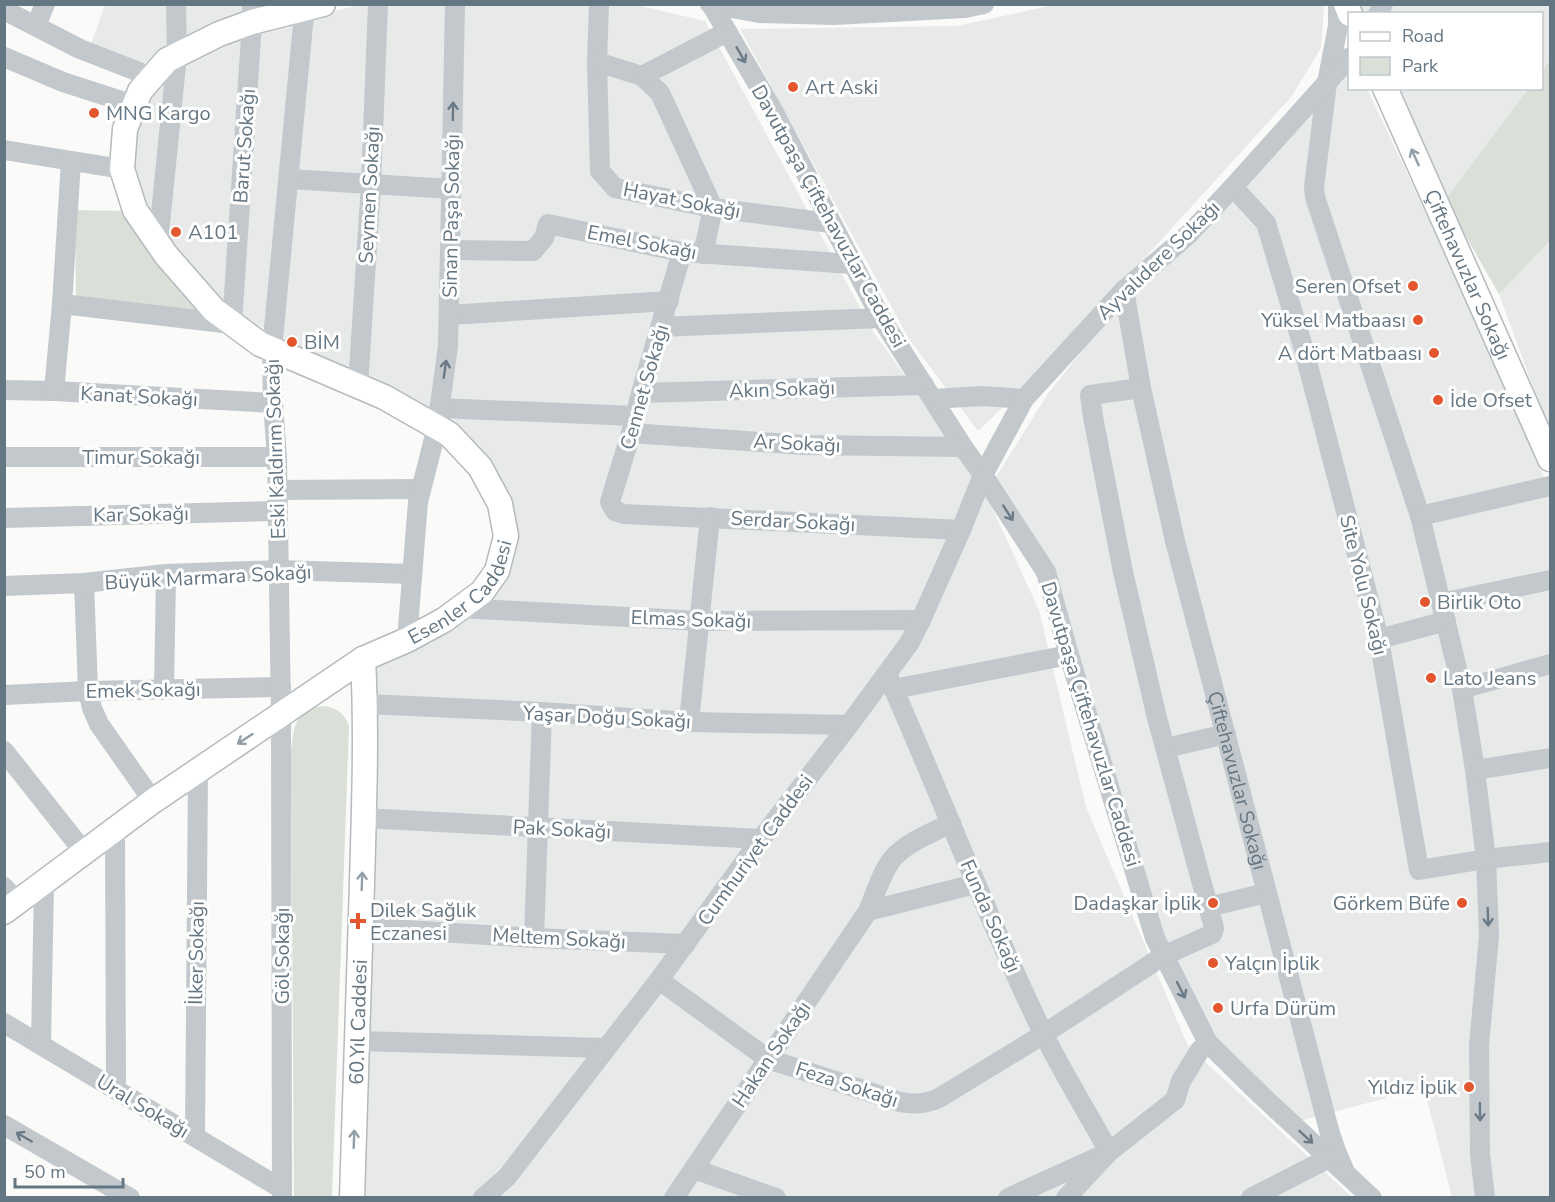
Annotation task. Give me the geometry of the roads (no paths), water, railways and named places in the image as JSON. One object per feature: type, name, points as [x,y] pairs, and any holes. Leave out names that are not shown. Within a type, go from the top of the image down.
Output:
[{"type":"main road","name":"Esenler Caddesi","points":[[9,900],[44,884],[153,801],[363,659],[407,640],[444,620],[482,592],[497,571],[506,536],[500,504],[480,467],[449,434],[438,418],[260,344],[213,310],[166,255],[135,210],[122,169],[125,129],[140,91],[152,76],[167,60],[219,34],[252,13],[311,6]]},
{"type":"main road","name":"Çiftehavuzlar Sokağı","points":[[1386,90],[1551,459]]},
{"type":"main road","name":"60.Yıl Caddesi","points":[[352,1197],[366,704],[363,659]]},
{"type":"main road","points":[[320,690],[338,687],[366,704]]},
{"type":"street","points":[[36,26],[45,4]]},
{"type":"street","points":[[158,243],[177,55],[176,4]]},
{"type":"street","name":"Seymen Sokağı","points":[[358,386],[371,184],[378,4]]},
{"type":"street","name":"Sinan Paşa Sokağı","points":[[407,640],[418,502],[438,418],[448,346],[455,4]]},
{"type":"street","name":"Hayat Sokağı","points":[[599,4],[597,62],[600,171],[615,188],[713,208],[830,223]]},
{"type":"street","points":[[711,5],[759,13],[834,15],[965,8],[984,4]]},
{"type":"street","points":[[1338,4],[1346,17],[1327,83],[1314,187],[1315,197],[1420,516],[1462,689],[1486,859],[1488,936],[1479,1045],[1480,1154],[1485,1197]]},
{"type":"street","name":"Davutpaşa Çiftehavuzlar Caddesi","points":[[711,5],[774,112],[881,318],[1046,572],[1155,938],[1208,1042],[1372,1197]]},
{"type":"street","name":"Eski Kaldırım Sokağı","points":[[281,715],[277,457],[272,349],[289,179],[311,6]]},
{"type":"street","points":[[4,10],[80,49],[152,76]]},
{"type":"street","name":"Barut Sokağı","points":[[232,324],[252,13]]},
{"type":"street","points":[[642,76],[728,32]]},
{"type":"street","points":[[4,57],[63,82],[134,105]]},
{"type":"street","name":"Ayvalıdere Sokağı","points":[[983,475],[1023,399],[1124,290],[1189,234],[1348,59]]},
{"type":"street","points":[[597,62],[642,76],[660,93],[713,208],[703,254]]},
{"type":"street","points":[[4,150],[122,169]]},
{"type":"street","points":[[54,391],[71,161]]},
{"type":"street","points":[[289,179],[451,189]]},
{"type":"street","name":"Site Yolu Sokağı","points":[[1233,187],[1266,223],[1276,250],[1304,350],[1379,639],[1419,870],[1486,859],[1551,852]]},
{"type":"street","name":"Emel Sokağı","points":[[450,250],[533,251],[544,238],[548,224],[682,252],[852,264]]},
{"type":"street","name":"Cennet Sokağı","points":[[624,514],[615,511],[610,502],[682,252]]},
{"type":"street","name":"Çiftehavuzlar Sokağı","points":[[1124,290],[1141,388],[1175,541],[1329,1130],[1345,1172]]},
{"type":"street","points":[[448,315],[669,301]]},
{"type":"street","points":[[62,304],[232,324]]},
{"type":"street","points":[[660,327],[881,318]]},
{"type":"street","points":[[1141,388],[1090,395],[1124,572],[1157,718],[1214,924],[1212,934],[1163,956]]},
{"type":"street","name":"Kanat Sokağı","points":[[4,390],[273,403]]},
{"type":"street","name":"Akın Sokağı","points":[[641,393],[929,392],[1023,399]]},
{"type":"street","name":"Ar Sokağı","points":[[438,418],[633,425],[804,445],[963,447]]},
{"type":"street","name":"Timur Sokağı","points":[[4,457],[277,457]]},
{"type":"street","name":"Cumhuriyet Caddesi","points":[[483,1197],[507,1177],[659,980],[849,725],[890,681],[921,620],[983,475]]},
{"type":"street","points":[[1420,516],[1551,486]]},
{"type":"street","points":[[277,490],[422,489]]},
{"type":"street","name":"Kar Sokağı","points":[[4,518],[277,511]]},
{"type":"street","name":"Serdar Sokağı","points":[[624,514],[961,530]]},
{"type":"street","points":[[689,722],[710,517]]},
{"type":"street","name":"Büyük Marmara Sokağı","points":[[4,586],[84,583],[166,574],[279,570],[412,574]]},
{"type":"street","points":[[164,690],[166,574]]},
{"type":"street","points":[[1379,639],[1444,612],[1551,580]]},
{"type":"street","points":[[84,583],[88,691],[92,708],[99,724],[153,801]]},
{"type":"street","name":"Elmas Sokağı","points":[[461,608],[700,621],[921,620]]},
{"type":"street","points":[[890,681],[1069,655]]},
{"type":"street","points":[[1462,689],[1551,664]]},
{"type":"street","name":"Funda Sokağı","points":[[890,681],[975,885],[1044,1034],[1109,1152]]},
{"type":"street","name":"Emek Sokağı","points":[[4,695],[281,687]]},
{"type":"street","name":"Yaşar Doğu Sokağı","points":[[366,704],[542,712],[689,722],[849,725]]},
{"type":"street","points":[[534,938],[542,712]]},
{"type":"street","name":"Göl Sokağı","points":[[281,715],[282,1193]]},
{"type":"street","points":[[1166,748],[1226,734]]},
{"type":"street","points":[[4,751],[84,852]]},
{"type":"street","points":[[1475,770],[1551,758]]},
{"type":"street","name":"İlker Sokağı","points":[[195,1136],[198,770]]},
{"type":"street","name":"Pak Sokağı","points":[[363,818],[762,839]]},
{"type":"street","name":"Hakan Sokağı","points":[[674,1197],[868,911],[882,877],[894,857],[909,845],[951,824]]},
{"type":"street","points":[[115,830],[116,1089]]},
{"type":"street","points":[[40,1044],[44,884]]},
{"type":"street","points":[[868,911],[975,885]]},
{"type":"street","points":[[1208,907],[1266,893]]},
{"type":"street","name":"Meltem Sokağı","points":[[361,927],[534,938],[686,944]]},
{"type":"street","name":"Feza Sokağı","points":[[659,980],[768,1059],[910,1104],[930,1102],[939,1098],[1044,1034],[1163,956]]},
{"type":"street","name":"Ural Sokağı","points":[[4,1023],[195,1136],[282,1193]]},
{"type":"street","points":[[358,1041],[605,1048]]},
{"type":"street","points":[[1069,1196],[1109,1152],[1175,1100],[1181,1081],[1200,1050],[1208,1042]]},
{"type":"street","points":[[4,1125],[130,1197]]},
{"type":"street","points":[[1008,1197],[1109,1152]]},
{"type":"street","points":[[1251,1197],[1329,1158]]},
{"type":"street","points":[[694,1169],[776,1197]]},
{"type":"street","points":[[81,1170],[98,1197]]},
{"type":"place","name":"Art Aski","points":[[793,87]]},
{"type":"place","name":"MNG Kargo","points":[[94,113]]},
{"type":"place","name":"A101","points":[[176,232]]},
{"type":"place","name":"Seren Ofset","points":[[1413,286]]},
{"type":"place","name":"Yüksel Matbaası","points":[[1418,320]]},
{"type":"place","name":"BİM","points":[[292,342]]},
{"type":"place","name":"A dört Matbaası","points":[[1434,353]]},
{"type":"place","name":"İde Ofset","points":[[1438,400]]},
{"type":"place","name":"Birlik Oto","points":[[1425,602]]},
{"type":"place","name":"Lato Jeans","points":[[1431,678]]},
{"type":"place","name":"Dadaşkar İplik","points":[[1213,903]]},
{"type":"place","name":"Görkem Büfe","points":[[1462,903]]},
{"type":"place","name":"Dilek Sağlık Eczanesi","points":[[358,921]]},
{"type":"place","name":"Yalçın İplik","points":[[1213,963]]},
{"type":"place","name":"Urfa Dürüm","points":[[1218,1008]]},
{"type":"place","name":"Yıldız İplik","points":[[1469,1087]]}]
